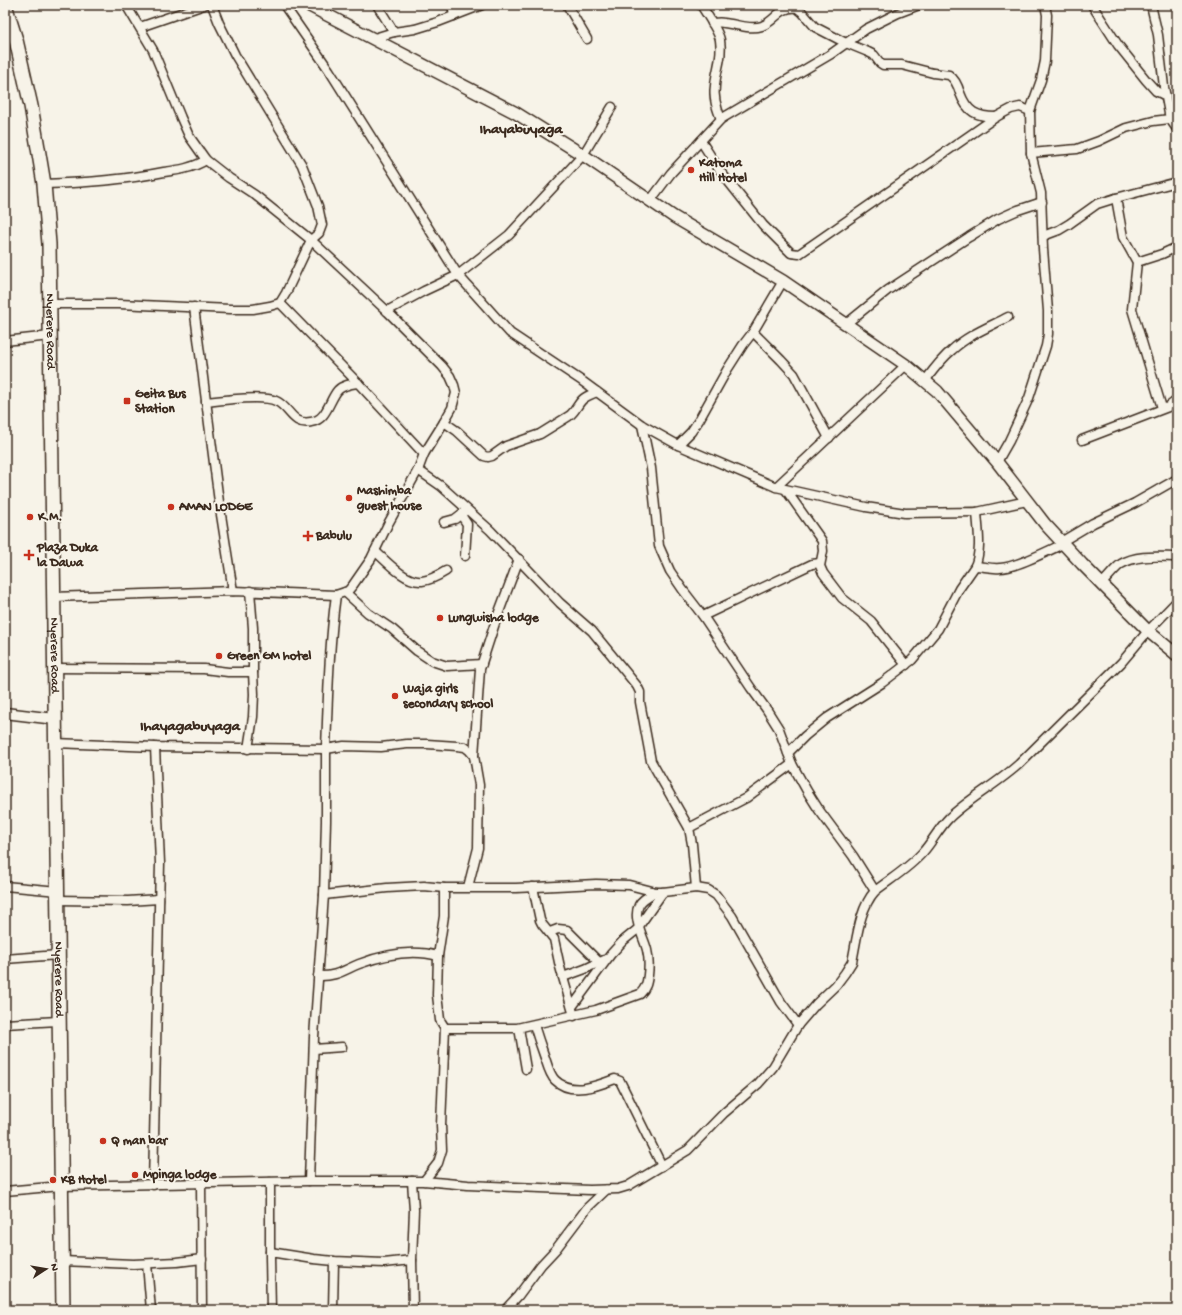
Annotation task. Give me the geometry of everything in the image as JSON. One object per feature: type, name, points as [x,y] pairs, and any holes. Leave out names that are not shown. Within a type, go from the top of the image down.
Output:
[{"type":"highway","name":"Nyerere Road","points":[[5,5],[16,40],[29,99],[44,184],[48,244],[63,1310]]},
{"type":"main road","points":[[308,5],[516,113],[584,155],[674,217],[783,281],[906,366],[937,391],[997,462],[1045,524],[1062,543],[1148,632],[1177,655]]},
{"type":"street","points":[[53,597],[233,591],[336,595],[345,592],[353,585],[371,559],[388,524],[418,470],[424,454],[452,408],[456,393],[450,376],[442,366],[387,311],[311,240],[255,195],[206,160],[189,136],[153,50],[126,5]]},
{"type":"street","points":[[140,27],[204,5]]},
{"type":"street","points":[[50,304],[120,304],[253,309],[270,306],[280,303],[311,240],[319,233],[322,224],[318,206],[302,165],[235,55],[212,5]]},
{"type":"street","points":[[284,5],[330,70],[458,275],[510,333],[597,392],[642,425],[678,445],[776,488],[866,508],[905,513],[977,512],[1027,501]]},
{"type":"street","points":[[377,5],[394,32]]},
{"type":"street","points":[[452,5],[454,16]]},
{"type":"street","points":[[371,39],[394,32],[422,27],[482,5]]},
{"type":"street","points":[[568,5],[587,39]]},
{"type":"street","points":[[701,5],[720,38],[722,54],[714,86],[714,93],[721,119]]},
{"type":"street","points":[[650,201],[671,173],[721,119],[831,54],[866,29],[894,15],[919,5]]},
{"type":"street","points":[[997,462],[1009,441],[1029,398],[1046,346],[1048,334],[1042,202],[1031,152],[1030,111],[1041,80],[1044,61],[1047,15],[1046,5]]},
{"type":"street","points":[[1092,5],[1118,45],[1146,80],[1156,91],[1166,96]]},
{"type":"street","points":[[1151,5],[1158,35],[1166,96],[1177,129]]},
{"type":"street","points":[[712,23],[722,22],[746,26],[760,26],[766,24],[789,6],[797,8],[815,27],[874,55],[883,65],[902,64],[933,73],[949,75],[956,83],[963,101],[967,106],[974,112],[984,117],[996,117]]},
{"type":"street","points":[[387,311],[458,275],[509,235],[584,155],[612,107]]},
{"type":"street","points":[[700,141],[720,170],[763,225],[791,253],[799,254],[996,117],[1011,109],[1020,108],[1030,111]]},
{"type":"street","points":[[1031,152],[1077,149],[1099,141],[1126,128],[1153,121],[1173,120]]},
{"type":"street","points":[[44,184],[88,183],[144,176],[188,168],[198,165],[206,160]]},
{"type":"street","points":[[1043,236],[1059,230],[1097,204],[1177,182]]},
{"type":"street","points":[[1116,198],[1124,237],[1137,262],[1132,309],[1162,408]]},
{"type":"street","points":[[846,324],[888,290],[969,237],[998,219],[1042,202]]},
{"type":"street","points":[[1137,262],[1162,254],[1177,247]]},
{"type":"street","points":[[678,445],[691,432],[699,420],[727,370],[753,332],[783,281]]},
{"type":"street","points":[[280,303],[358,383],[424,454]]},
{"type":"street","points":[[194,307],[233,591]]},
{"type":"street","points":[[925,381],[952,350],[965,340],[1008,317]]},
{"type":"street","points":[[753,332],[794,374],[829,438]]},
{"type":"street","points":[[5,342],[50,336]]},
{"type":"street","points":[[776,488],[906,366]]},
{"type":"street","points":[[206,402],[241,399],[276,400],[300,422],[311,422],[316,421],[325,413],[338,390],[351,384],[358,383]]},
{"type":"street","points":[[444,422],[457,431],[484,456],[488,457],[492,456],[506,446],[540,434],[573,413],[582,400],[587,396],[597,392]]},
{"type":"street","points":[[1082,440],[1162,408],[1168,407],[1177,400]]},
{"type":"street","points":[[642,425],[651,468],[659,546],[670,571],[703,616],[767,710],[779,729],[792,764],[819,810],[853,856],[875,891]]},
{"type":"street","points":[[418,470],[441,486],[468,509],[519,559],[560,603],[592,631],[637,686],[640,692],[640,702],[651,761],[689,828],[696,888]]},
{"type":"street","points":[[975,566],[1001,568],[1022,562],[1062,543],[1093,523],[1135,503],[1177,479]]},
{"type":"street","points":[[786,490],[822,541],[823,551],[820,568],[823,573],[842,598],[871,622],[906,665]]},
{"type":"street","points":[[444,522],[455,519],[468,509]]},
{"type":"street","points":[[788,753],[805,736],[827,718],[882,683],[906,665],[938,629],[959,589],[975,566],[980,548],[977,512]]},
{"type":"street","points":[[462,515],[466,524],[465,556]]},
{"type":"street","points":[[375,551],[391,566],[412,580],[421,582],[430,580],[446,571]]},
{"type":"street","points":[[1101,584],[1120,564],[1127,561],[1145,558],[1177,557]]},
{"type":"street","points":[[468,887],[478,848],[479,785],[474,756],[480,669],[496,620],[519,559]]},
{"type":"street","points":[[703,616],[812,564],[820,563]]},
{"type":"street","points":[[248,749],[253,718],[254,694],[252,672],[253,628],[250,591]]},
{"type":"street","points":[[345,592],[368,613],[392,629],[417,651],[432,661],[447,666],[482,664]]},
{"type":"street","points":[[309,1181],[314,1049],[324,895],[329,659],[331,628],[336,595]]},
{"type":"street","points":[[5,1191],[61,1186],[309,1181],[424,1181],[517,1187],[606,1190],[628,1186],[688,1150],[724,1113],[758,1084],[773,1067],[798,1025],[816,1004],[836,985],[849,968],[852,962],[862,916],[870,897],[875,891],[910,866],[924,852],[949,819],[1005,777],[1019,764],[1121,663],[1177,601]]},
{"type":"street","points":[[54,668],[204,669],[228,672],[252,672]]},
{"type":"street","points":[[5,713],[55,718]]},
{"type":"street","points":[[55,743],[248,749],[326,749],[344,746],[382,747],[408,744],[447,744],[465,747],[474,756]]},
{"type":"street","points":[[153,1185],[160,863],[155,747]]},
{"type":"street","points":[[689,828],[746,798],[792,764]]},
{"type":"street","points":[[324,895],[386,888],[424,886],[444,888],[533,887],[596,884],[629,885],[660,892]]},
{"type":"street","points":[[5,886],[58,896],[128,901],[159,899]]},
{"type":"street","points":[[533,887],[540,920],[554,939],[574,1016]]},
{"type":"street","points":[[424,1181],[438,1163],[442,1150],[441,1117],[445,1028],[440,1020],[437,995],[438,956],[443,930],[444,888]]},
{"type":"street","points":[[445,1028],[519,1028],[596,1010],[640,994],[645,989],[648,970],[648,957],[639,927],[637,914],[639,905],[643,900],[660,892],[696,888],[708,890],[716,895],[732,916],[781,1002],[798,1025]]},
{"type":"street","points":[[572,1007],[618,946],[639,927],[660,892]]},
{"type":"street","points":[[550,932],[558,929],[567,930],[599,962]]},
{"type":"street","points":[[318,976],[335,975],[362,963],[398,954],[428,953],[438,956]]},
{"type":"street","points":[[5,959],[58,955]]},
{"type":"street","points":[[563,977],[608,958]]},
{"type":"street","points":[[5,1024],[58,1021]]},
{"type":"street","points":[[534,1025],[537,1038],[555,1081],[573,1088],[582,1089],[614,1079],[620,1081],[662,1166]]},
{"type":"street","points":[[519,1028],[526,1069]]},
{"type":"street","points":[[314,1049],[342,1047]]},
{"type":"street","points":[[412,1181],[414,1210],[412,1260],[413,1310]]},
{"type":"street","points":[[270,1182],[271,1310]]},
{"type":"street","points":[[201,1183],[202,1310]]},
{"type":"street","points":[[505,1310],[556,1250],[587,1208],[606,1190]]},
{"type":"street","points":[[270,1252],[334,1261],[384,1263],[412,1260]]},
{"type":"street","points":[[62,1261],[147,1264],[202,1259]]},
{"type":"street","points":[[333,1310],[334,1261]]},
{"type":"street","points":[[147,1264],[151,1310]]},
{"type":"place","name":"Katoma Hill Hotel","points":[[691,170]]},
{"type":"place","name":"Geita Bus Station","points":[[127,401]]},
{"type":"place","name":"Mashimba guest house","points":[[349,498]]},
{"type":"place","name":"AMAN LODGE","points":[[171,507]]},
{"type":"place","name":"K.M.","points":[[30,517]]},
{"type":"place","name":"Babulu","points":[[308,536]]},
{"type":"place","name":"Plaza Duka la Dawa","points":[[29,555]]},
{"type":"place","name":"Lungwisha lodge","points":[[440,618]]},
{"type":"place","name":"Green GM hotel","points":[[219,656]]},
{"type":"place","name":"Waja girls secondary school","points":[[395,696]]},
{"type":"place","name":"Q man bar","points":[[103,1141]]},
{"type":"place","name":"Mpinga lodge","points":[[135,1175]]},
{"type":"place","name":"KB Hotel","points":[[53,1180]]},
{"type":"district","name":"Ihayabuyaga","points":[[521,130]]},
{"type":"district","name":"Ihayagabuyaga","points":[[190,727]]}]
